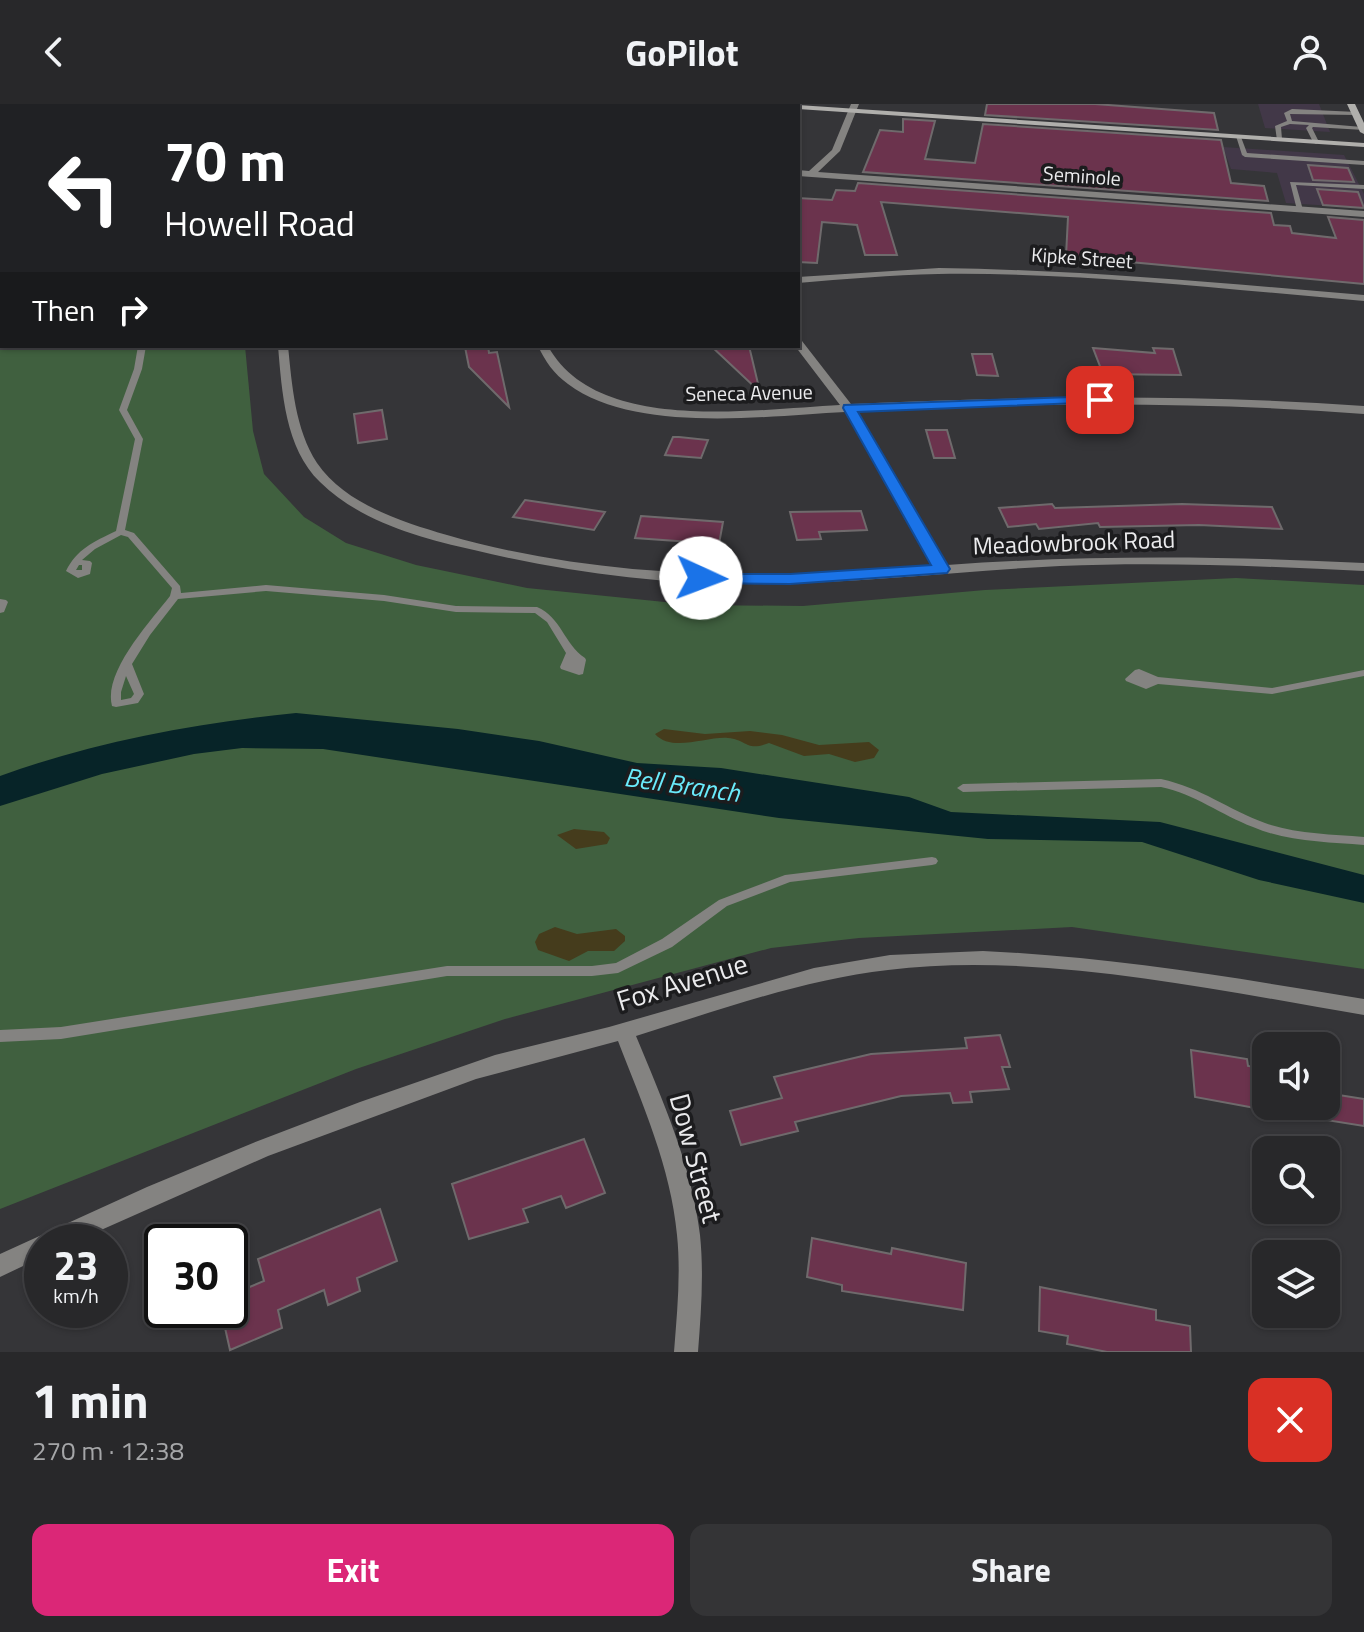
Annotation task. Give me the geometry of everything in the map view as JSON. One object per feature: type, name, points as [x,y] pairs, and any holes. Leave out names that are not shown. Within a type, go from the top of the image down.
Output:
[{"type":"main road","points":[[800,107],[854,108],[1364,145]]},
{"type":"main road","points":[[1353,108],[1363,131]]},
{"type":"street","points":[[800,181],[836,151],[854,108]]},
{"type":"street","name":"Seminole","points":[[800,173],[1364,214]]},
{"type":"street","name":"Kipke Street","points":[[800,280],[906,272],[1001,271],[1364,298]]},
{"type":"street","points":[[800,346],[849,408],[942,569]]},
{"type":"street","name":"Meadowbrook Road","points":[[283,348],[300,442],[319,474],[348,499],[374,513],[440,538],[517,559],[658,576],[790,579],[1124,561],[1364,567]]},
{"type":"street","name":"Seneca Avenue","points":[[544,348],[554,367],[570,382],[601,398],[631,406],[701,414],[1105,400],[1364,410]]},
{"type":"street","name":"Fox Avenue","points":[[90,1224],[215,1167],[479,1069],[624,1031],[785,982],[858,967],[924,959],[1022,960],[1088,965],[1364,1007]]},
{"type":"street","name":"Dow Street","points":[[624,1031],[655,1109],[686,1218],[690,1284],[686,1352]]},
{"type":"street","points":[[0,1266],[24,1255]]},
{"type":"lane","points":[[1290,122],[1287,113],[1292,111],[1353,108]]},
{"type":"lane","points":[[1279,139],[1278,126],[1290,122],[1363,131]]},
{"type":"lane","points":[[1316,124],[1309,128],[1316,142]]},
{"type":"lane","points":[[1238,137],[1245,155],[1364,163]]},
{"type":"lane","points":[[1300,210],[1292,183],[1364,187]]},
{"type":"lane","points":[[120,532],[139,439],[123,410],[138,369],[142,348]]},
{"type":"lane","points":[[74,562],[97,543],[120,532],[131,535],[177,588],[175,596],[126,663]]},
{"type":"lane","points":[[175,596],[266,588],[384,598],[456,609],[537,610],[548,614],[570,654]]},
{"type":"lane","points":[[0,602],[3,602],[0,610]]},
{"type":"lane","points":[[1156,680],[1272,691],[1364,673]]},
{"type":"lane","points":[[963,788],[1161,783],[1189,787],[1259,825],[1302,835],[1364,841]]},
{"type":"lane","points":[[0,1036],[61,1033],[447,971],[618,968],[667,943],[723,903],[789,878],[932,861]]},
{"type":"shaded area","points":[[1258,104],[1319,104],[1330,132],[1265,128]]},
{"type":"shaded area","points":[[1223,147],[1344,155],[1364,194],[1364,208],[1286,203],[1277,173],[1231,169]]},
{"type":"green space","points":[[0,348],[245,348],[253,431],[264,474],[304,517],[346,543],[416,565],[527,588],[694,605],[803,606],[985,590],[1236,578],[1364,585],[1364,969],[1072,927],[859,938],[771,948],[505,1019],[356,1069],[0,1209]]},
{"type":"sand","points":[[664,729],[705,734],[750,731],[782,735],[819,745],[869,742],[879,750],[874,758],[855,762],[829,754],[804,756],[769,743],[751,746],[728,738],[671,742],[655,734]]},
{"type":"sand","points":[[574,829],[604,832],[610,838],[607,844],[576,849],[557,835]]},
{"type":"sand","points":[[555,927],[577,934],[616,929],[625,936],[625,941],[614,951],[588,951],[569,961],[538,950],[535,942],[539,934]]},
{"type":"water","name":"Bell Branch","points":[[296,713],[458,729],[539,741],[637,763],[721,768],[909,797],[951,812],[1160,822],[1364,875],[1364,903],[1259,880],[1142,842],[988,839],[779,818],[323,749],[242,748],[194,754],[102,774],[0,806],[0,776],[35,764],[146,736],[221,722]]},
{"type":"building","points":[[987,104],[1095,104],[1214,113],[1218,130],[985,115]]},
{"type":"building","points":[[903,119],[935,121],[925,159],[975,163],[983,124],[1221,140],[1231,183],[1264,186],[1268,201],[863,172],[880,130],[903,132]]},
{"type":"building","points":[[1308,165],[1348,168],[1354,182],[1313,180]]},
{"type":"building","points":[[858,183],[1271,213],[1274,225],[1290,226],[1292,233],[1336,238],[1328,217],[1364,220],[1364,284],[1066,256],[1068,217],[881,202],[897,255],[865,255],[857,225],[822,222],[817,263],[800,262],[800,198],[832,200],[836,190],[855,191]]},
{"type":"building","points":[[1317,189],[1358,192],[1364,208],[1323,205]]},
{"type":"building","points":[[465,348],[488,348],[489,353],[497,352],[509,407],[469,367]]},
{"type":"building","points":[[713,348],[749,348],[760,392]]},
{"type":"building","points":[[1093,348],[1155,353],[1153,348],[1173,349],[1181,375],[1103,374]]},
{"type":"building","points":[[972,354],[992,354],[998,376],[977,375]]},
{"type":"building","points":[[382,410],[387,439],[358,443],[354,414]]},
{"type":"building","points":[[926,430],[947,430],[955,458],[934,458]]},
{"type":"building","points":[[673,437],[708,440],[701,458],[665,455]]},
{"type":"building","points":[[525,500],[605,512],[594,530],[513,517]]},
{"type":"building","points":[[1052,504],[1055,508],[1182,504],[1272,507],[1282,529],[1199,525],[1100,527],[1098,523],[1039,529],[1036,524],[1008,527],[999,508]]},
{"type":"building","points":[[861,511],[867,530],[819,532],[821,539],[797,540],[790,512]]},
{"type":"building","points":[[641,516],[723,522],[719,544],[635,538]]},
{"type":"building","points":[[1000,1035],[1010,1067],[1002,1067],[1009,1089],[970,1092],[972,1102],[953,1103],[950,1093],[901,1096],[795,1122],[798,1131],[741,1145],[730,1111],[782,1098],[774,1077],[871,1054],[967,1048],[965,1038]]},
{"type":"building","points":[[1191,1050],[1247,1059],[1248,1066],[1252,1067],[1252,1107],[1195,1097]]},
{"type":"building","points":[[1340,1095],[1364,1099],[1364,1126],[1326,1120],[1340,1120]]},
{"type":"building","points":[[584,1139],[605,1193],[566,1208],[561,1196],[523,1209],[528,1222],[469,1239],[452,1184]]},
{"type":"building","points":[[380,1209],[397,1261],[357,1278],[360,1291],[328,1305],[324,1290],[278,1310],[282,1328],[230,1350],[225,1328],[248,1328],[248,1288],[264,1281],[258,1259]]},
{"type":"building","points":[[812,1238],[891,1254],[892,1248],[966,1263],[963,1310],[842,1291],[842,1285],[807,1277]]},
{"type":"building","points":[[1040,1287],[1156,1310],[1156,1320],[1190,1326],[1191,1352],[1107,1352],[1067,1344],[1068,1336],[1039,1331]]},
{"type":"route","points":[[701,578],[790,579],[942,569],[893,479],[849,408],[990,401],[1100,400]]}]
